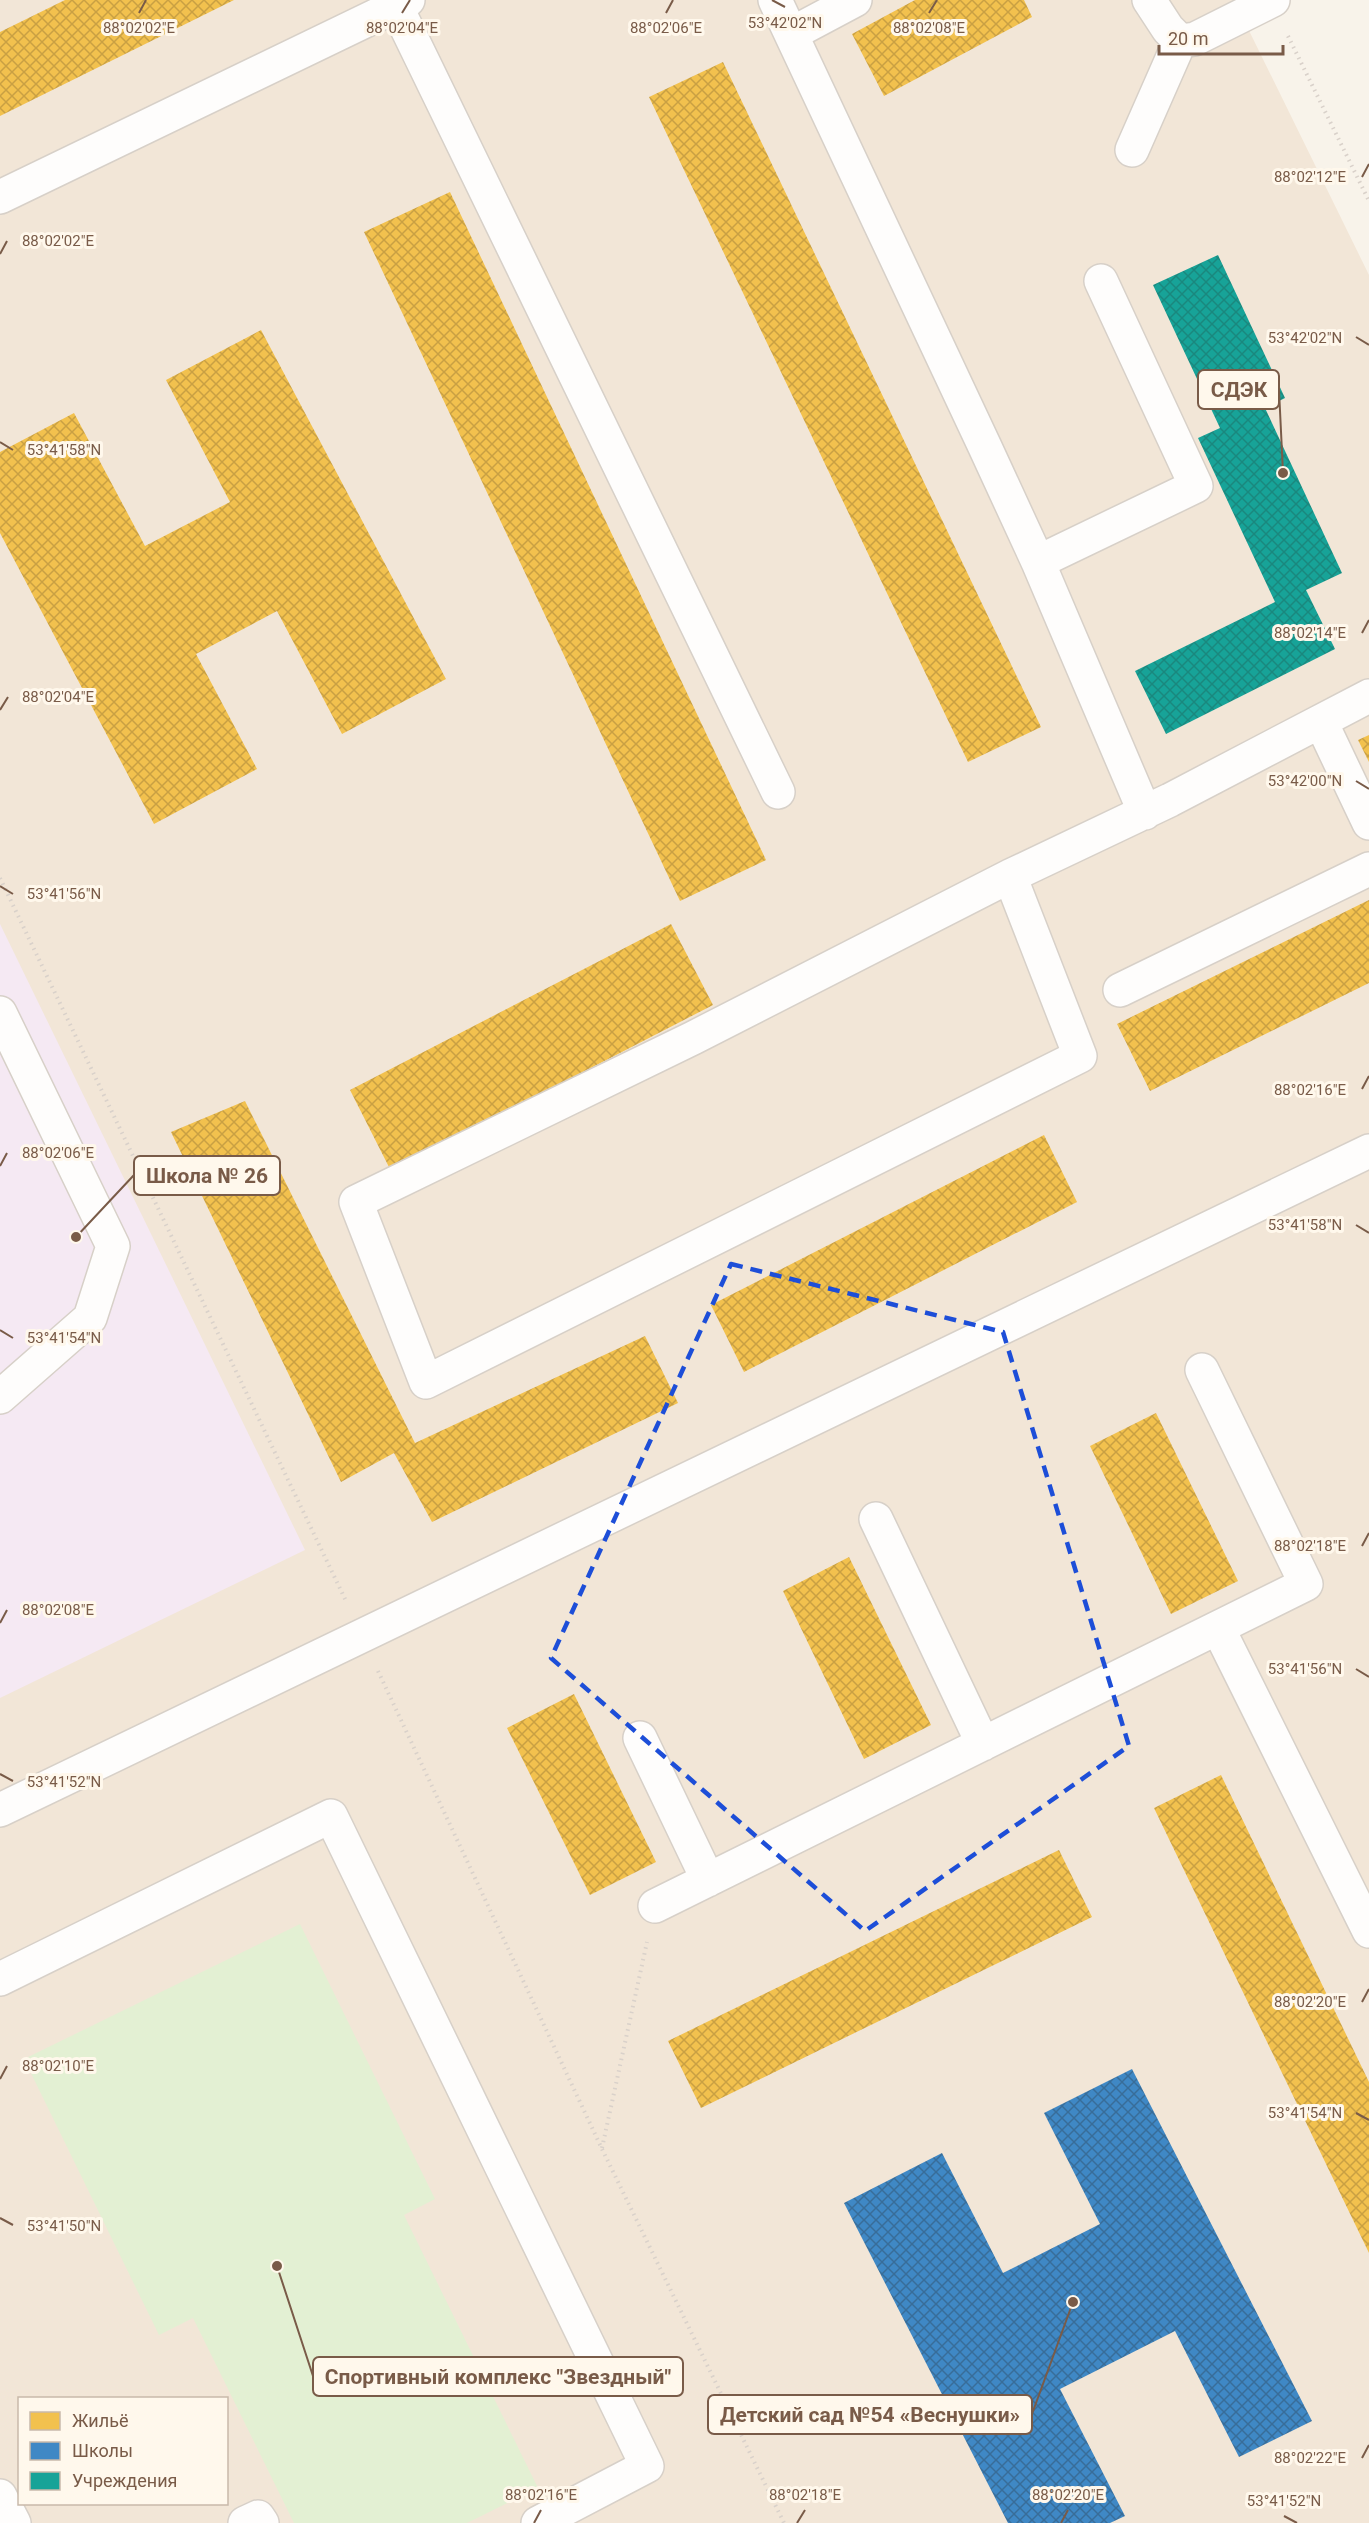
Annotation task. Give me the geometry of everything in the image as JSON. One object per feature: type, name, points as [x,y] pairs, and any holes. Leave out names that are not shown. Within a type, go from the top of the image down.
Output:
[{"type":"street","points":[[775,0],[793,33],[1038,562],[1145,813]]},
{"type":"street","points":[[793,33],[855,0]]},
{"type":"street","points":[[1149,0],[1168,29],[1180,41]]},
{"type":"street","points":[[1180,41],[1195,39],[1272,1]]},
{"type":"street","points":[[0,197],[399,2],[778,792]]},
{"type":"street","points":[[1132,150],[1180,41]]},
{"type":"street","points":[[1038,562],[1196,486],[1101,281]]},
{"type":"street","points":[[1010,876],[1080,1056],[426,1382],[356,1202],[693,1038],[1010,876],[1145,813],[1369,696]]},
{"type":"street","points":[[1321,722],[1369,823]]},
{"type":"street","points":[[1120,990],[1369,869]]},
{"type":"street","points":[[0,1013],[113,1246],[90,1318],[0,1396]]},
{"type":"street","points":[[0,1810],[1369,1151]]},
{"type":"street","points":[[655,1906],[1306,1584],[1202,1371]]},
{"type":"street","points":[[876,1520],[983,1744]]},
{"type":"street","points":[[1218,1628],[1369,1931]]},
{"type":"street","points":[[640,1738],[708,1880]]},
{"type":"street","points":[[0,1979],[331,1816],[647,2466],[538,2523]]},
{"type":"street","points":[[0,2496],[14,2523]]},
{"type":"street","points":[[245,2523],[258,2517],[262,2523]]},
{"type":"path","points":[[1272,1],[1369,201]]},
{"type":"path","points":[[0,878],[363,1637],[602,2149],[784,2523]]},
{"type":"path","points":[[602,2149],[655,1906]]},
{"type":"highlighted area","points":[[731,1264],[1003,1332],[1129,1746],[865,1931],[551,1658]]},
{"type":"shaded area","points":[[0,0],[1234,0],[1369,275],[1369,2523],[0,2523]]},
{"type":"shaded area","points":[[0,924],[305,1550],[0,1698]]},
{"type":"green space","points":[[300,1924],[435,2199],[404,2215],[538,2488],[467,2523],[294,2523],[193,2318],[159,2335],[24,2059]]},
{"type":"building: Жильё","points":[[65,0],[234,0],[0,116],[0,32]]},
{"type":"building: Жильё","points":[[915,0],[1024,0],[1032,17],[884,96],[852,34]]},
{"type":"building: Жильё","points":[[723,62],[1041,727],[968,762],[649,97]]},
{"type":"building: Жильё","points":[[450,192],[766,860],[680,901],[364,232]]},
{"type":"building: Жильё","points":[[261,330],[446,679],[342,734],[277,611],[196,654],[257,769],[154,824],[0,533],[0,452],[74,413],[145,546],[230,502],[166,380]]},
{"type":"building: Жильё","points":[[1369,735],[1369,762],[1358,740]]},
{"type":"building: Жильё","points":[[1369,900],[1369,983],[1150,1091],[1117,1024]]},
{"type":"building: Жильё","points":[[671,924],[713,1005],[391,1171],[350,1090]]},
{"type":"building: Жильё","points":[[245,1101],[415,1443],[645,1336],[678,1403],[432,1522],[394,1453],[341,1482],[171,1132]]},
{"type":"building: Жильё","points":[[1044,1135],[1077,1202],[744,1372],[711,1305]]},
{"type":"building: Жильё","points":[[1156,1413],[1238,1581],[1171,1614],[1090,1446]]},
{"type":"building: Жильё","points":[[849,1557],[931,1725],[864,1759],[783,1591]]},
{"type":"building: Жильё","points":[[574,1694],[656,1862],[590,1895],[507,1728]]},
{"type":"building: Жильё","points":[[1221,1775],[1369,2082],[1369,2253],[1154,1808]]},
{"type":"building: Жильё","points":[[1059,1850],[1092,1917],[701,2108],[668,2041]]},
{"type":"building: Школы","points":[[1132,2069],[1312,2421],[1239,2457],[1175,2331],[1060,2389],[1125,2516],[1110,2523],[1008,2523],[844,2203],[942,2153],[1003,2273],[1100,2224],[1044,2113]]},
{"type":"building: Учреждения","points":[[1218,255],[1285,398],[1265,408],[1342,573],[1306,590],[1335,649],[1166,734],[1135,671],[1275,602],[1198,438],[1220,428],[1153,285]]},
{"type":"place","name":"СДЭК","points":[[1283,473]]},
{"type":"place","name":"Школа № 26","points":[[76,1237]]},
{"type":"place","name":"Спортивный комплекс \"Звездный\"","points":[[277,2266]]},
{"type":"place","name":"Детский сад №54 «Веснушки»","points":[[1073,2302]]}]
